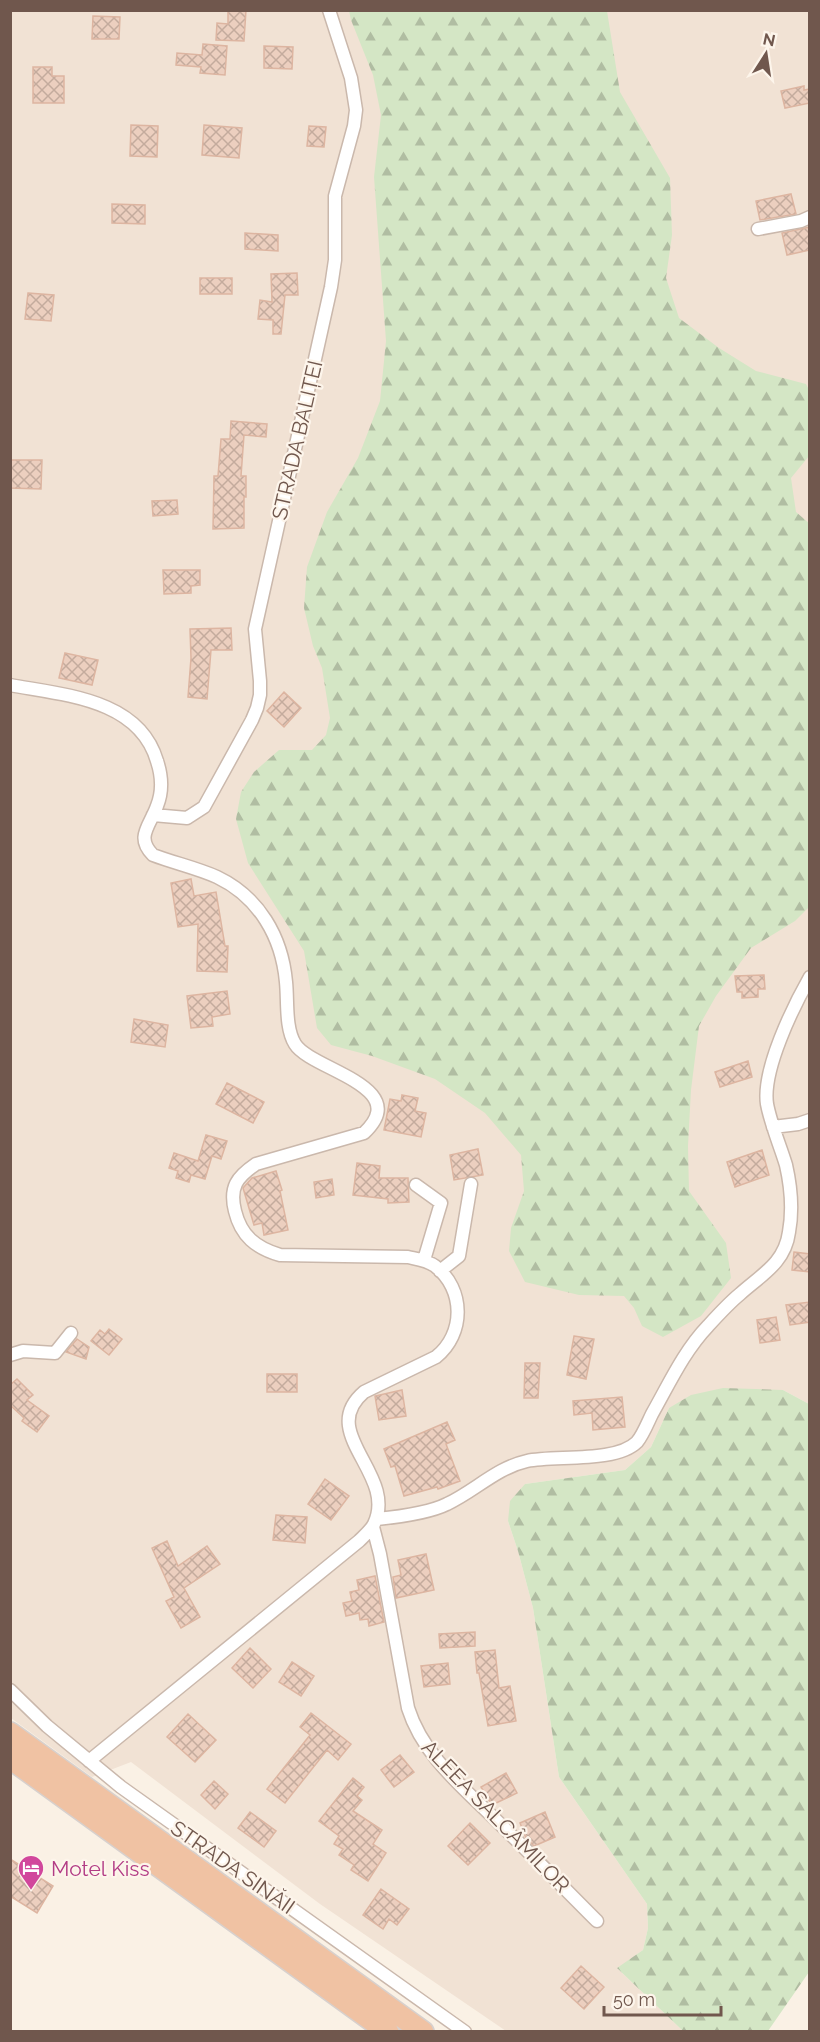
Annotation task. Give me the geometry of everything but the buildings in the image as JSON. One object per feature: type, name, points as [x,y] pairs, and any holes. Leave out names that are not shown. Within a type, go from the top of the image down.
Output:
[{"type":"highway","points":[[10,1733],[423,2031]]},
{"type":"highway","points":[[10,1758],[388,2031]]},
{"type":"street","name":"STRADA BALIȚEI","points":[[153,815],[187,818],[204,807],[252,720],[260,695],[255,629],[331,287],[335,260],[335,196],[355,118],[351,78],[329,10]]},
{"type":"street","points":[[759,228],[801,221],[810,217]]},
{"type":"street","points":[[10,685],[81,699],[107,707],[130,719],[142,731],[154,751],[161,774],[158,804],[144,834],[145,848],[153,855],[216,876],[234,886],[253,903],[267,921],[277,939],[283,957],[289,1027],[293,1041],[303,1054],[354,1079],[375,1100],[377,1118],[364,1133],[256,1164],[244,1172],[232,1192],[238,1223],[247,1238],[255,1245],[280,1256],[408,1257],[424,1260],[433,1264],[440,1271],[459,1256],[471,1184]]},
{"type":"street","points":[[88,1761],[359,1541],[375,1523],[447,1504],[496,1472],[527,1461],[620,1452],[637,1442],[679,1366],[706,1327],[780,1260],[786,1247],[791,1218],[791,1197],[786,1166],[767,1103],[767,1083],[784,1030],[810,977]]},
{"type":"street","points":[[773,1127],[810,1120]]},
{"type":"street","points":[[416,1185],[441,1203],[424,1260]]},
{"type":"street","name":"ALEEA SALCÂMILOR","points":[[440,1271],[450,1283],[457,1303],[457,1324],[450,1342],[435,1357],[364,1392],[354,1400],[349,1409],[348,1422],[351,1436],[375,1483],[378,1496],[379,1508],[375,1523],[408,1708],[414,1728],[426,1747],[597,1921]]},
{"type":"street","points":[[10,1355],[23,1351],[56,1353],[71,1333]]},
{"type":"street","name":"STRADA SINĂII","points":[[10,1690],[88,1761],[158,1814],[465,2031]]},
{"type":"shaded area","points":[[11,11],[809,11],[809,1404],[783,1390],[669,1408],[651,1447],[625,1470],[525,1484],[508,1521],[533,1608],[559,1777],[647,1904],[648,1928],[643,1950],[618,1969],[683,2031],[506,2031],[320,1904],[131,1762],[92,1777],[11,1718]]},
{"type":"green space","points":[[349,11],[607,11],[620,92],[670,178],[672,235],[666,278],[679,318],[719,348],[756,371],[806,384],[809,390],[809,456],[791,478],[796,512],[810,524],[809,907],[795,921],[751,948],[716,996],[699,1026],[691,1090],[688,1146],[689,1191],[726,1243],[731,1278],[701,1316],[663,1337],[642,1326],[634,1308],[624,1296],[579,1295],[525,1282],[509,1251],[511,1228],[524,1191],[521,1155],[485,1113],[435,1079],[372,1056],[331,1045],[317,1028],[304,951],[248,863],[236,819],[241,792],[254,772],[279,750],[312,750],[326,735],[330,718],[322,668],[313,646],[304,608],[307,567],[327,512],[358,458],[380,401],[386,341],[374,177],[381,115],[373,75]]},
{"type":"green space","points":[[723,1388],[783,1390],[809,1404],[809,1972],[768,2031],[683,2031],[617,1968],[643,1950],[648,1928],[647,1904],[559,1777],[533,1608],[508,1521],[510,1501],[525,1484],[625,1470],[651,1447],[669,1408],[691,1395]]},
{"type":"place","name":"Motel Kiss","points":[[31,1891]]}]
